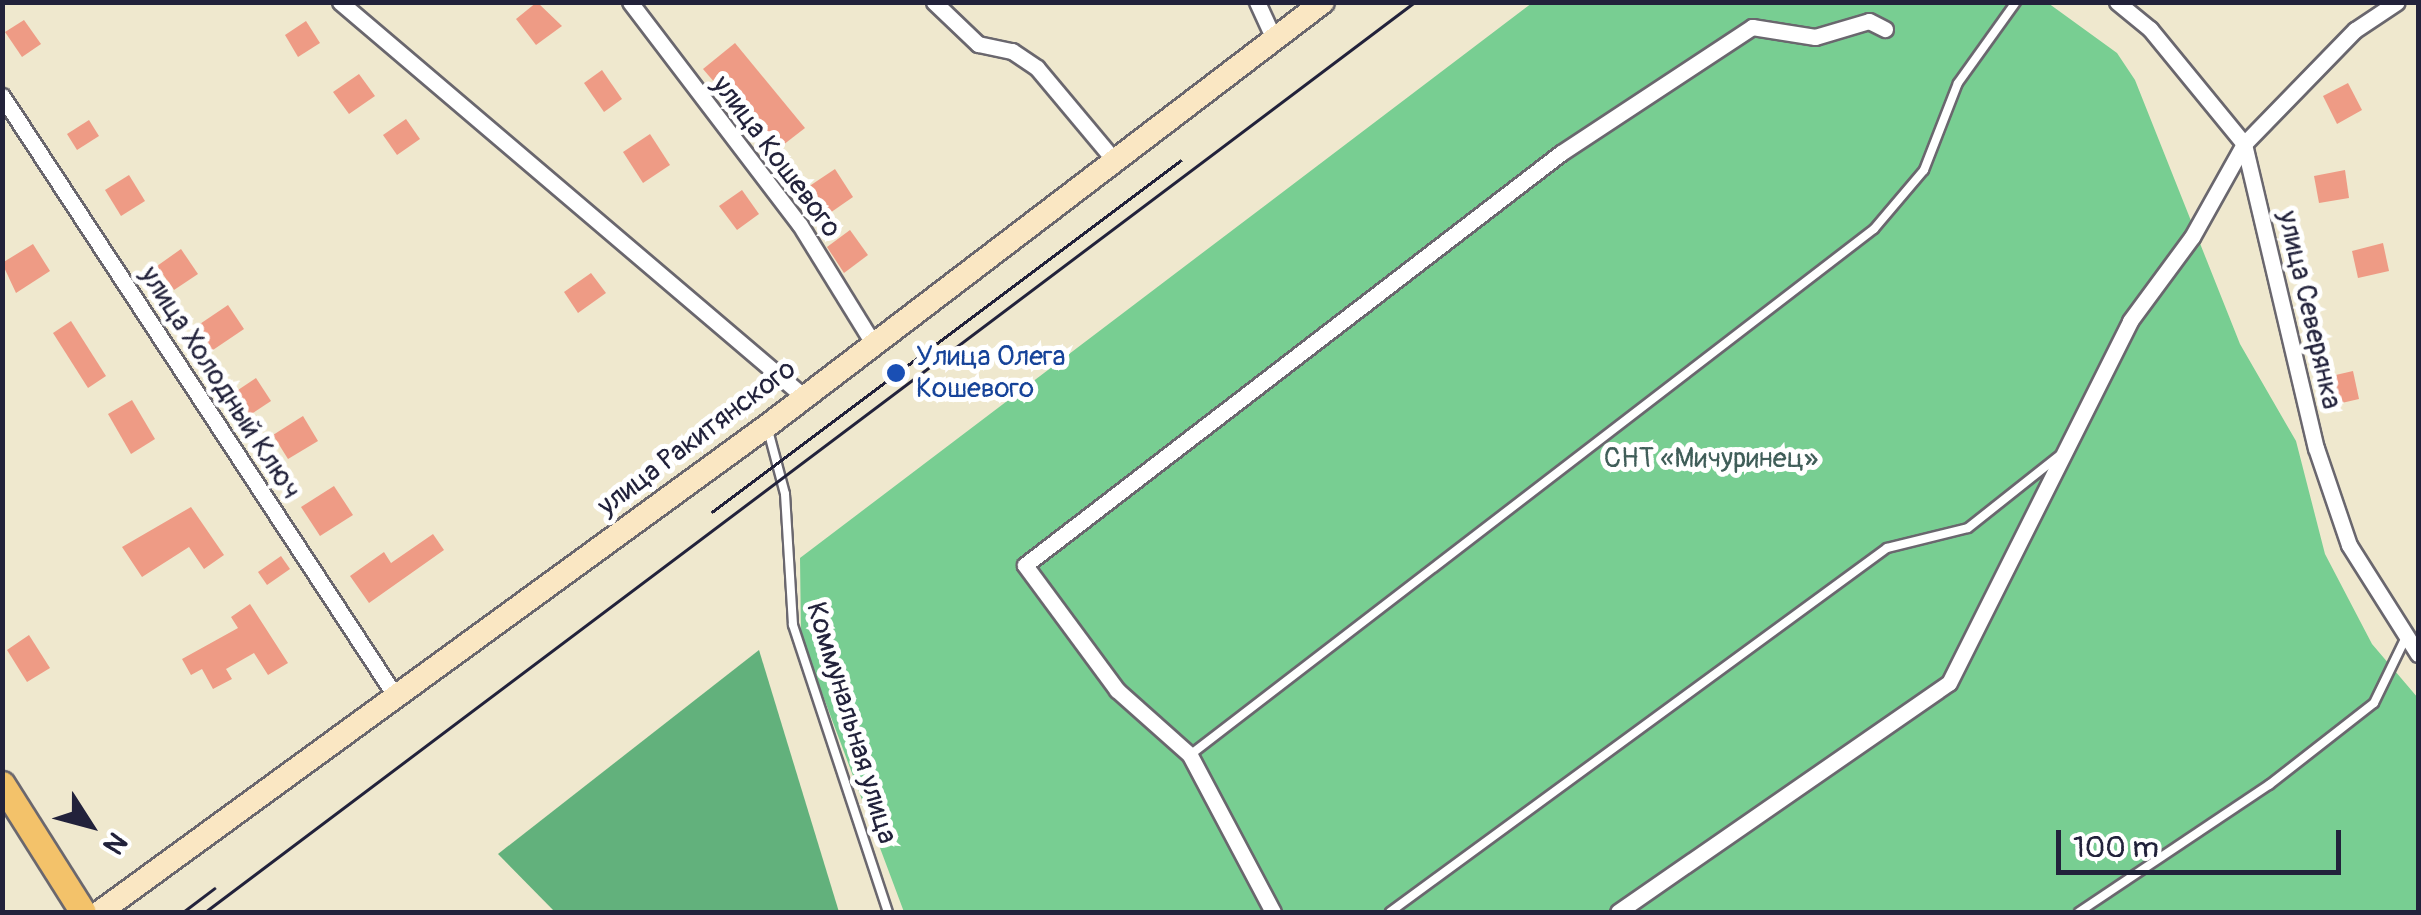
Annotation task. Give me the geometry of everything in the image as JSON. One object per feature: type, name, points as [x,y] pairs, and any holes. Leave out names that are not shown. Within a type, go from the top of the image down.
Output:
[{"type":"main road","name":"улица Ракитянского","points":[[100,912],[767,426],[1323,2]]},
{"type":"main road","points":[[2,784],[83,912]]},
{"type":"street","points":[[340,2],[803,396]]},
{"type":"street","name":"улица Кошевого","points":[[630,2],[800,224],[874,346]]},
{"type":"street","points":[[934,2],[978,44],[1012,52],[1036,68],[1114,160]]},
{"type":"street","points":[[1256,2],[1274,39]]},
{"type":"street","name":"улица Северянка","points":[[2117,2],[2150,29],[2244,144],[2316,448],[2349,545],[2418,654]]},
{"type":"street","points":[[1618,912],[1948,683],[2130,321],[2192,236],[2244,144],[2355,30],[2397,2]]},
{"type":"street","points":[[1274,912],[1190,756],[1117,690],[1026,566],[1560,153],[1752,28],[1815,37],[1869,21],[1885,29]]},
{"type":"street","name":"улица Холодный Ключ","points":[[2,96],[396,697]]},
{"type":"lane","points":[[1190,756],[1874,229],[1924,170],[1958,83],[2016,2]]},
{"type":"lane","name":"Коммунальная улица","points":[[767,426],[785,494],[793,625],[888,912]]},
{"type":"lane","points":[[1390,912],[1887,548],[1968,528],[2062,453]]},
{"type":"lane","points":[[2078,912],[2269,785],[2374,702],[2408,634]]},
{"type":"green space","name":"СНТ «Мичуринец»","points":[[1532,3],[2048,3],[2117,53],[2135,80],[2240,344],[2296,441],[2325,554],[2372,644],[2418,698],[2418,912],[904,912],[801,637],[800,558]]},
{"type":"green space","points":[[759,650],[839,912],[555,912],[498,854]]},
{"type":"building","points":[[537,2],[562,26],[536,45],[516,19]]},
{"type":"building","points":[[24,20],[41,44],[22,57],[5,32]]},
{"type":"building","points":[[306,21],[320,43],[298,57],[285,35]]},
{"type":"building","points":[[735,43],[805,128],[774,152],[703,69]]},
{"type":"building","points":[[602,70],[622,99],[604,112],[584,83]]},
{"type":"building","points":[[359,74],[375,96],[349,114],[333,92]]},
{"type":"building","points":[[2348,83],[2362,110],[2337,124],[2323,96]]},
{"type":"building","points":[[406,119],[420,139],[397,155],[383,135]]},
{"type":"building","points":[[89,120],[99,136],[77,150],[67,134]]},
{"type":"building","points":[[650,134],[670,165],[643,183],[623,152]]},
{"type":"building","points":[[835,169],[853,197],[827,215],[808,187]]},
{"type":"building","points":[[2345,170],[2349,198],[2319,203],[2314,176]]},
{"type":"building","points":[[129,175],[145,201],[121,216],[105,190]]},
{"type":"building","points":[[742,190],[759,214],[737,230],[719,206]]},
{"type":"building","points":[[850,230],[868,255],[844,273],[827,247]]},
{"type":"building","points":[[2383,243],[2389,271],[2358,278],[2352,251]]},
{"type":"building","points":[[33,244],[50,271],[16,293],[2,263]]},
{"type":"building","points":[[181,249],[198,274],[174,290],[157,266]]},
{"type":"building","points":[[591,273],[606,293],[578,313],[564,292]]},
{"type":"building","points":[[228,305],[244,329],[207,354],[191,330]]},
{"type":"building","points":[[71,321],[106,376],[88,388],[53,333]]},
{"type":"building","points":[[2353,371],[2359,399],[2333,405],[2327,377]]},
{"type":"building","points":[[256,378],[271,401],[250,415],[235,392]]},
{"type":"building","points":[[132,400],[155,439],[131,454],[108,414]]},
{"type":"building","points":[[303,416],[318,441],[288,459],[273,435]]},
{"type":"building","points":[[334,486],[353,515],[320,536],[301,507]]},
{"type":"building","points":[[191,507],[224,555],[204,569],[189,547],[142,577],[122,547]]},
{"type":"building","points":[[433,534],[444,550],[369,603],[350,576],[384,552],[391,563]]},
{"type":"building","points":[[281,556],[290,569],[267,585],[258,572]]},
{"type":"building","points":[[250,604],[288,663],[268,675],[254,653],[226,669],[232,679],[213,689],[202,669],[191,675],[182,659],[238,628],[231,617]]},
{"type":"building","points":[[29,635],[50,668],[27,682],[7,650]]},
{"type":"tram line","points":[[205,912],[1415,2]]},
{"type":"tram line","points":[[712,512],[1180,161]]},
{"type":"tram line","points":[[183,912],[214,889]]},
{"type":"place","name":"Улица Олега Кошевого","points":[[896,373]]}]
